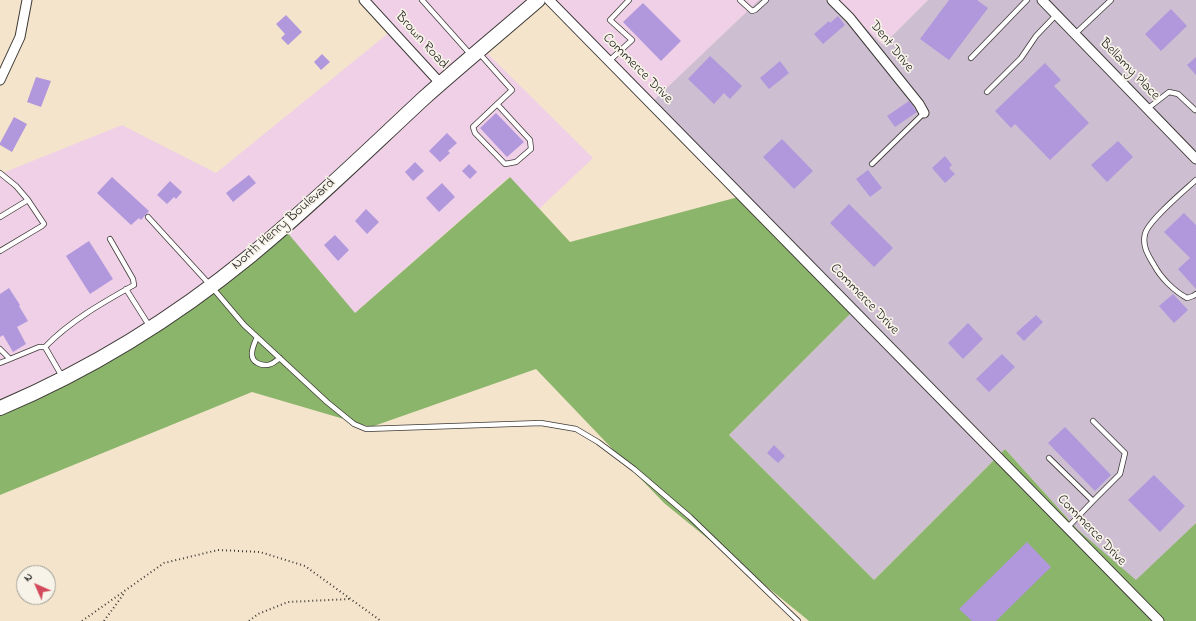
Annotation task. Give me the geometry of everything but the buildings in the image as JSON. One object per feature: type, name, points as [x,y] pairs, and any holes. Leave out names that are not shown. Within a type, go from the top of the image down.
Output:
[{"type":"highway","name":"North Henry Boulevard","points":[[0,408],[102,358],[151,328],[211,286],[250,256],[304,210],[441,84],[538,0]]},
{"type":"street","points":[[0,80],[20,37],[27,0]]},
{"type":"street","name":"Brown Road","points":[[364,0],[441,84]]},
{"type":"street","name":"Commerce Drive","points":[[549,0],[1159,621]]},
{"type":"street","name":"Dent Drive","points":[[832,0],[850,18],[919,104],[924,113]]},
{"type":"street","name":"Bellamy Place","points":[[1042,0],[1196,159]]},
{"type":"lane","points":[[422,0],[512,90],[473,126],[475,133],[505,164],[516,162],[530,149],[530,140],[497,104]]},
{"type":"lane","points":[[609,61],[632,40],[610,20],[629,0]]},
{"type":"lane","points":[[740,0],[752,11],[766,0]]},
{"type":"lane","points":[[971,58],[1027,0]]},
{"type":"lane","points":[[1075,34],[1111,0]]},
{"type":"lane","points":[[987,92],[1021,58],[1036,36],[1056,15]]},
{"type":"lane","points":[[1147,109],[1169,92],[1178,94],[1195,110]]},
{"type":"lane","points":[[872,164],[924,113]]},
{"type":"lane","points":[[0,173],[16,186],[28,200],[44,224],[0,251]]},
{"type":"lane","points":[[1196,180],[1151,222],[1145,233],[1145,251],[1156,269],[1170,286],[1187,298],[1196,294]]},
{"type":"lane","points":[[0,217],[28,200]]},
{"type":"lane","points":[[148,217],[211,286],[244,326],[327,402],[354,424],[366,429],[541,423],[576,429],[598,442],[645,478],[690,517],[798,621]]},
{"type":"lane","points":[[45,347],[58,333],[90,311],[134,285],[133,279],[110,239]]},
{"type":"lane","points":[[126,289],[151,328]]},
{"type":"lane","points":[[257,337],[252,351],[254,360],[260,364],[267,365],[280,358]]},
{"type":"lane","points":[[0,363],[39,346],[45,347]]},
{"type":"lane","points":[[45,347],[63,378]]},
{"type":"lane","points":[[0,349],[10,359]]},
{"type":"lane","points":[[1068,527],[1120,474],[1125,453],[1093,421]]},
{"type":"lane","points":[[1049,458],[1093,501]]},
{"type":"path","points":[[82,621],[164,563],[218,550],[260,552],[305,566],[381,621]]},
{"type":"path","points":[[104,621],[127,589]]},
{"type":"path","points":[[249,621],[258,614],[288,602],[350,598]]},
{"type":"shaded area","points":[[360,0],[539,0],[486,52],[593,158],[539,209],[509,177],[355,313],[207,293],[0,410],[0,174],[122,125],[216,173],[391,31]]},
{"type":"shaded area","points":[[548,0],[759,0],[653,101]]},
{"type":"shaded area","points":[[759,0],[837,0],[883,45],[928,0],[1196,0],[1196,523],[1136,581],[1078,530],[1005,449],[874,580],[729,435],[851,313],[653,101]]},
{"type":"shaded area","points":[[837,0],[928,0],[883,45]]},
{"type":"green space","points":[[510,177],[570,242],[742,196],[852,312],[729,435],[874,580],[1005,449],[1078,530],[1136,580],[1196,523],[1196,621],[809,621],[664,503],[536,369],[371,427],[252,392],[0,495],[0,410],[132,342],[281,225],[355,313]]}]
